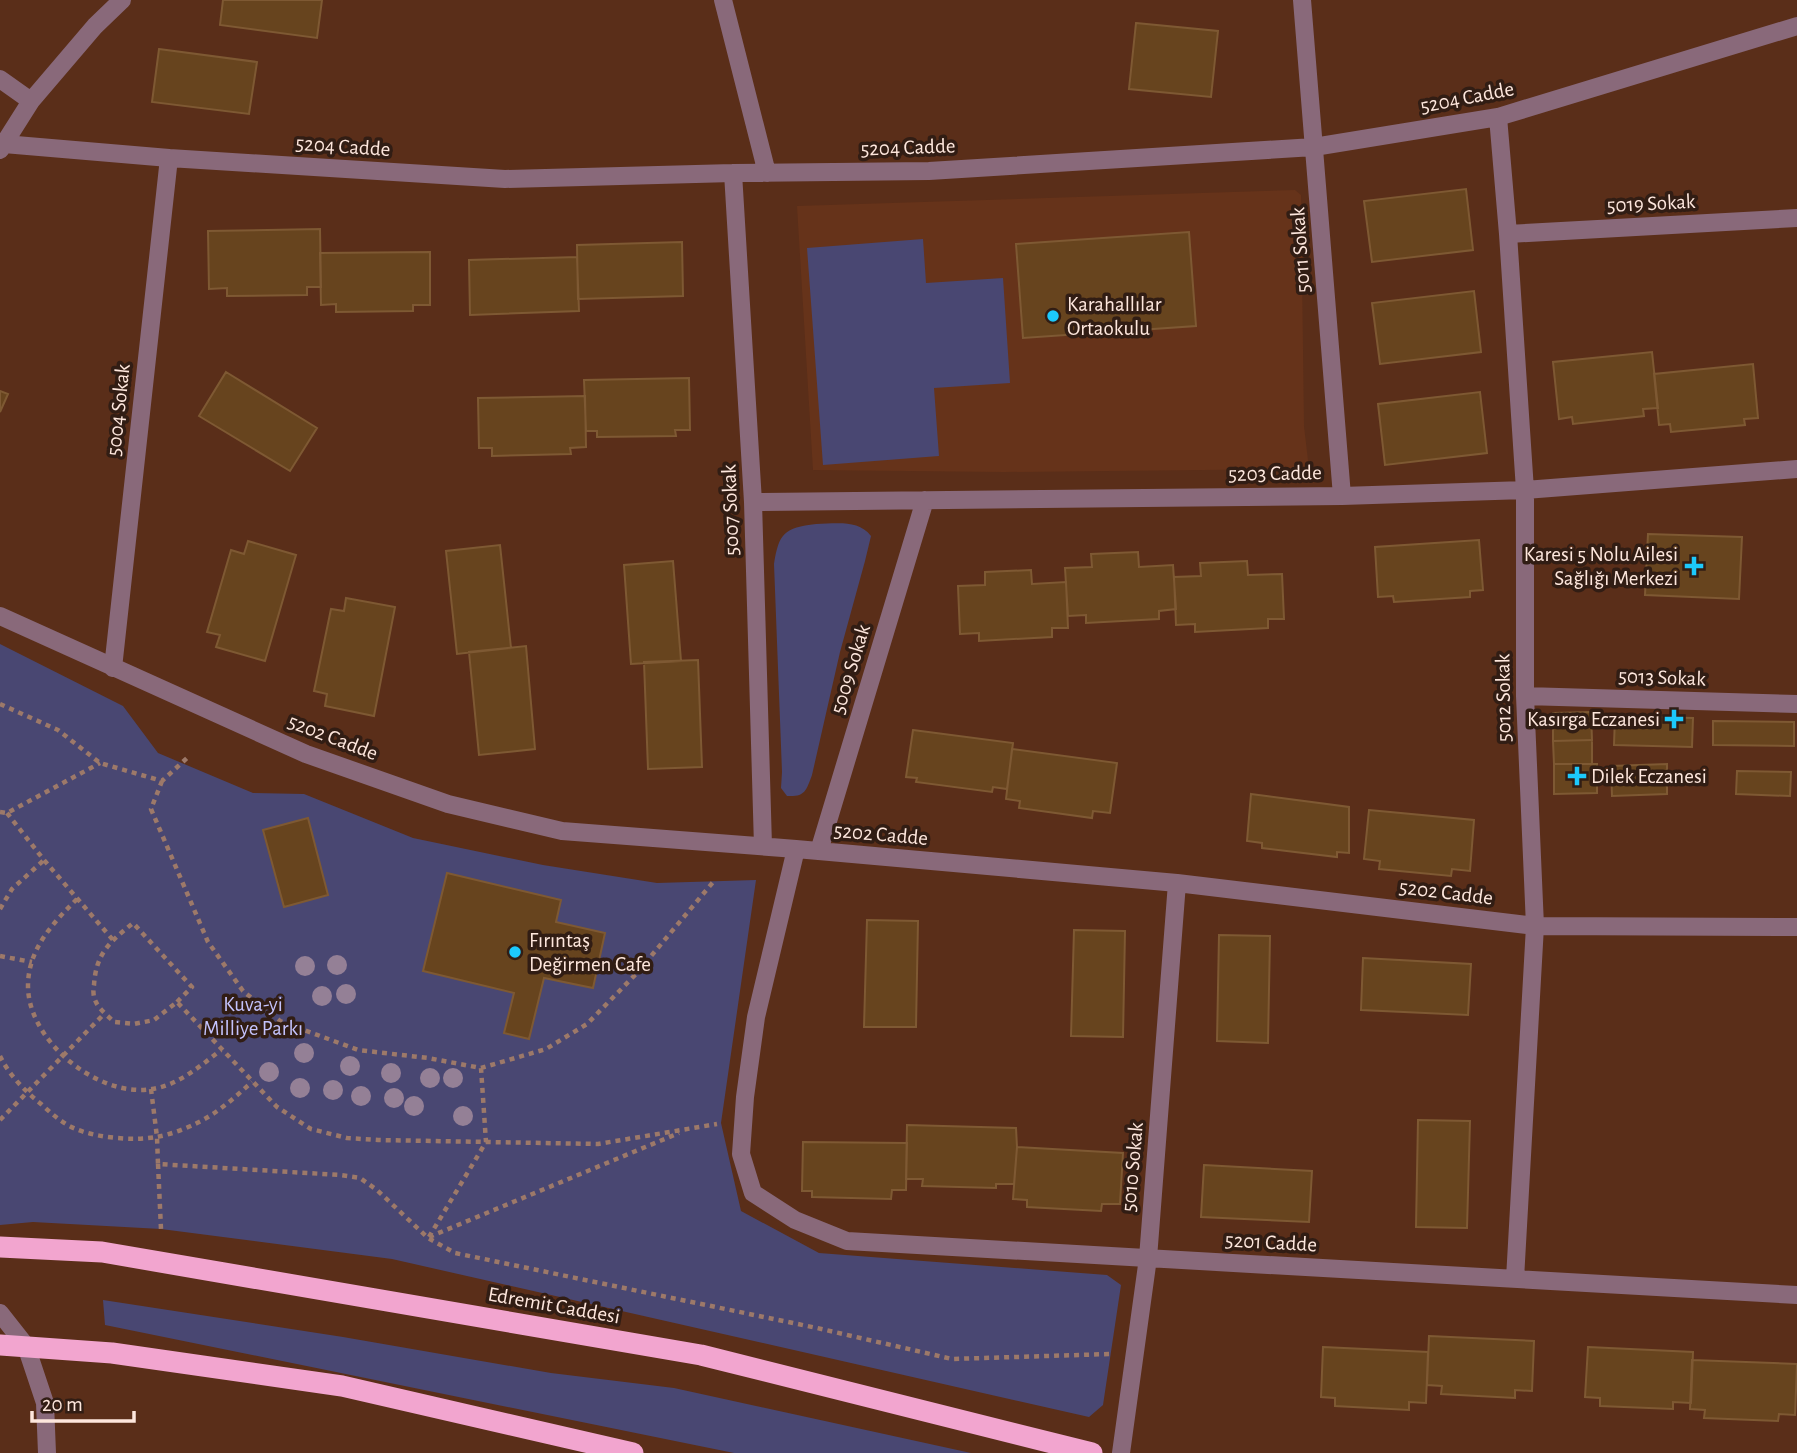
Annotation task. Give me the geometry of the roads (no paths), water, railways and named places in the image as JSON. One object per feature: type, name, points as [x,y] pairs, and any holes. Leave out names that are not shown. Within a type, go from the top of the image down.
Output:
[{"type":"highway","name":"Edremit Caddesi","points":[[0,1247],[102,1252],[701,1356],[1092,1453]]},
{"type":"highway","points":[[0,1345],[112,1353],[342,1387],[633,1453]]},
{"type":"street","points":[[2,147],[31,101],[95,26],[122,0]]},
{"type":"street","points":[[723,0],[766,173]]},
{"type":"street","name":"5011 Sokak","points":[[1302,0],[1342,496]]},
{"type":"street","name":"5204 Cadde","points":[[2,147],[505,179],[929,171],[1314,147],[1498,117],[1797,26]]},
{"type":"street","points":[[0,79],[31,101]]},
{"type":"street","name":"5012 Sokak","points":[[1498,117],[1525,490],[1525,696],[1535,926],[1515,1279]]},
{"type":"street","name":"5004 Sokak","points":[[113,668],[169,158]]},
{"type":"street","name":"5007 Sokak","points":[[733,173],[753,502],[763,846]]},
{"type":"street","name":"5019 Sokak","points":[[1508,234],[1797,218]]},
{"type":"street","name":"5203 Cadde","points":[[753,502],[1342,496],[1525,490],[1797,470]]},
{"type":"street","name":"5009 Sokak","points":[[819,851],[925,500]]},
{"type":"street","name":"5202 Cadde","points":[[0,616],[306,754],[449,804],[562,831],[1177,883],[1535,926],[1797,927]]},
{"type":"street","name":"5013 Sokak","points":[[1525,696],[1797,704]]},
{"type":"street","name":"5201 Cadde","points":[[796,849],[756,1017],[745,1097],[741,1154],[753,1194],[795,1220],[847,1241],[1797,1295]]},
{"type":"street","name":"5010 Sokak","points":[[1121,1453],[1148,1258],[1177,883]]},
{"type":"street","points":[[0,1313],[26,1346],[45,1403],[47,1453]]},
{"type":"place","name":"Karahallılar Ortaokulu","points":[[1053,316]]},
{"type":"place","name":"Karesi 5 Nolu Ailesi Sağlığı Merkezi","points":[[1694,566]]},
{"type":"place","name":"Kasırga Eczanesi","points":[[1674,719]]},
{"type":"place","name":"Dilek Eczanesi","points":[[1577,776]]},
{"type":"place","name":"Fırıntaş Değirmen Cafe","points":[[515,952]]},
{"type":"park label","name":"Kuva-yi Milliye Parkı","points":[[253,1016]]}]
